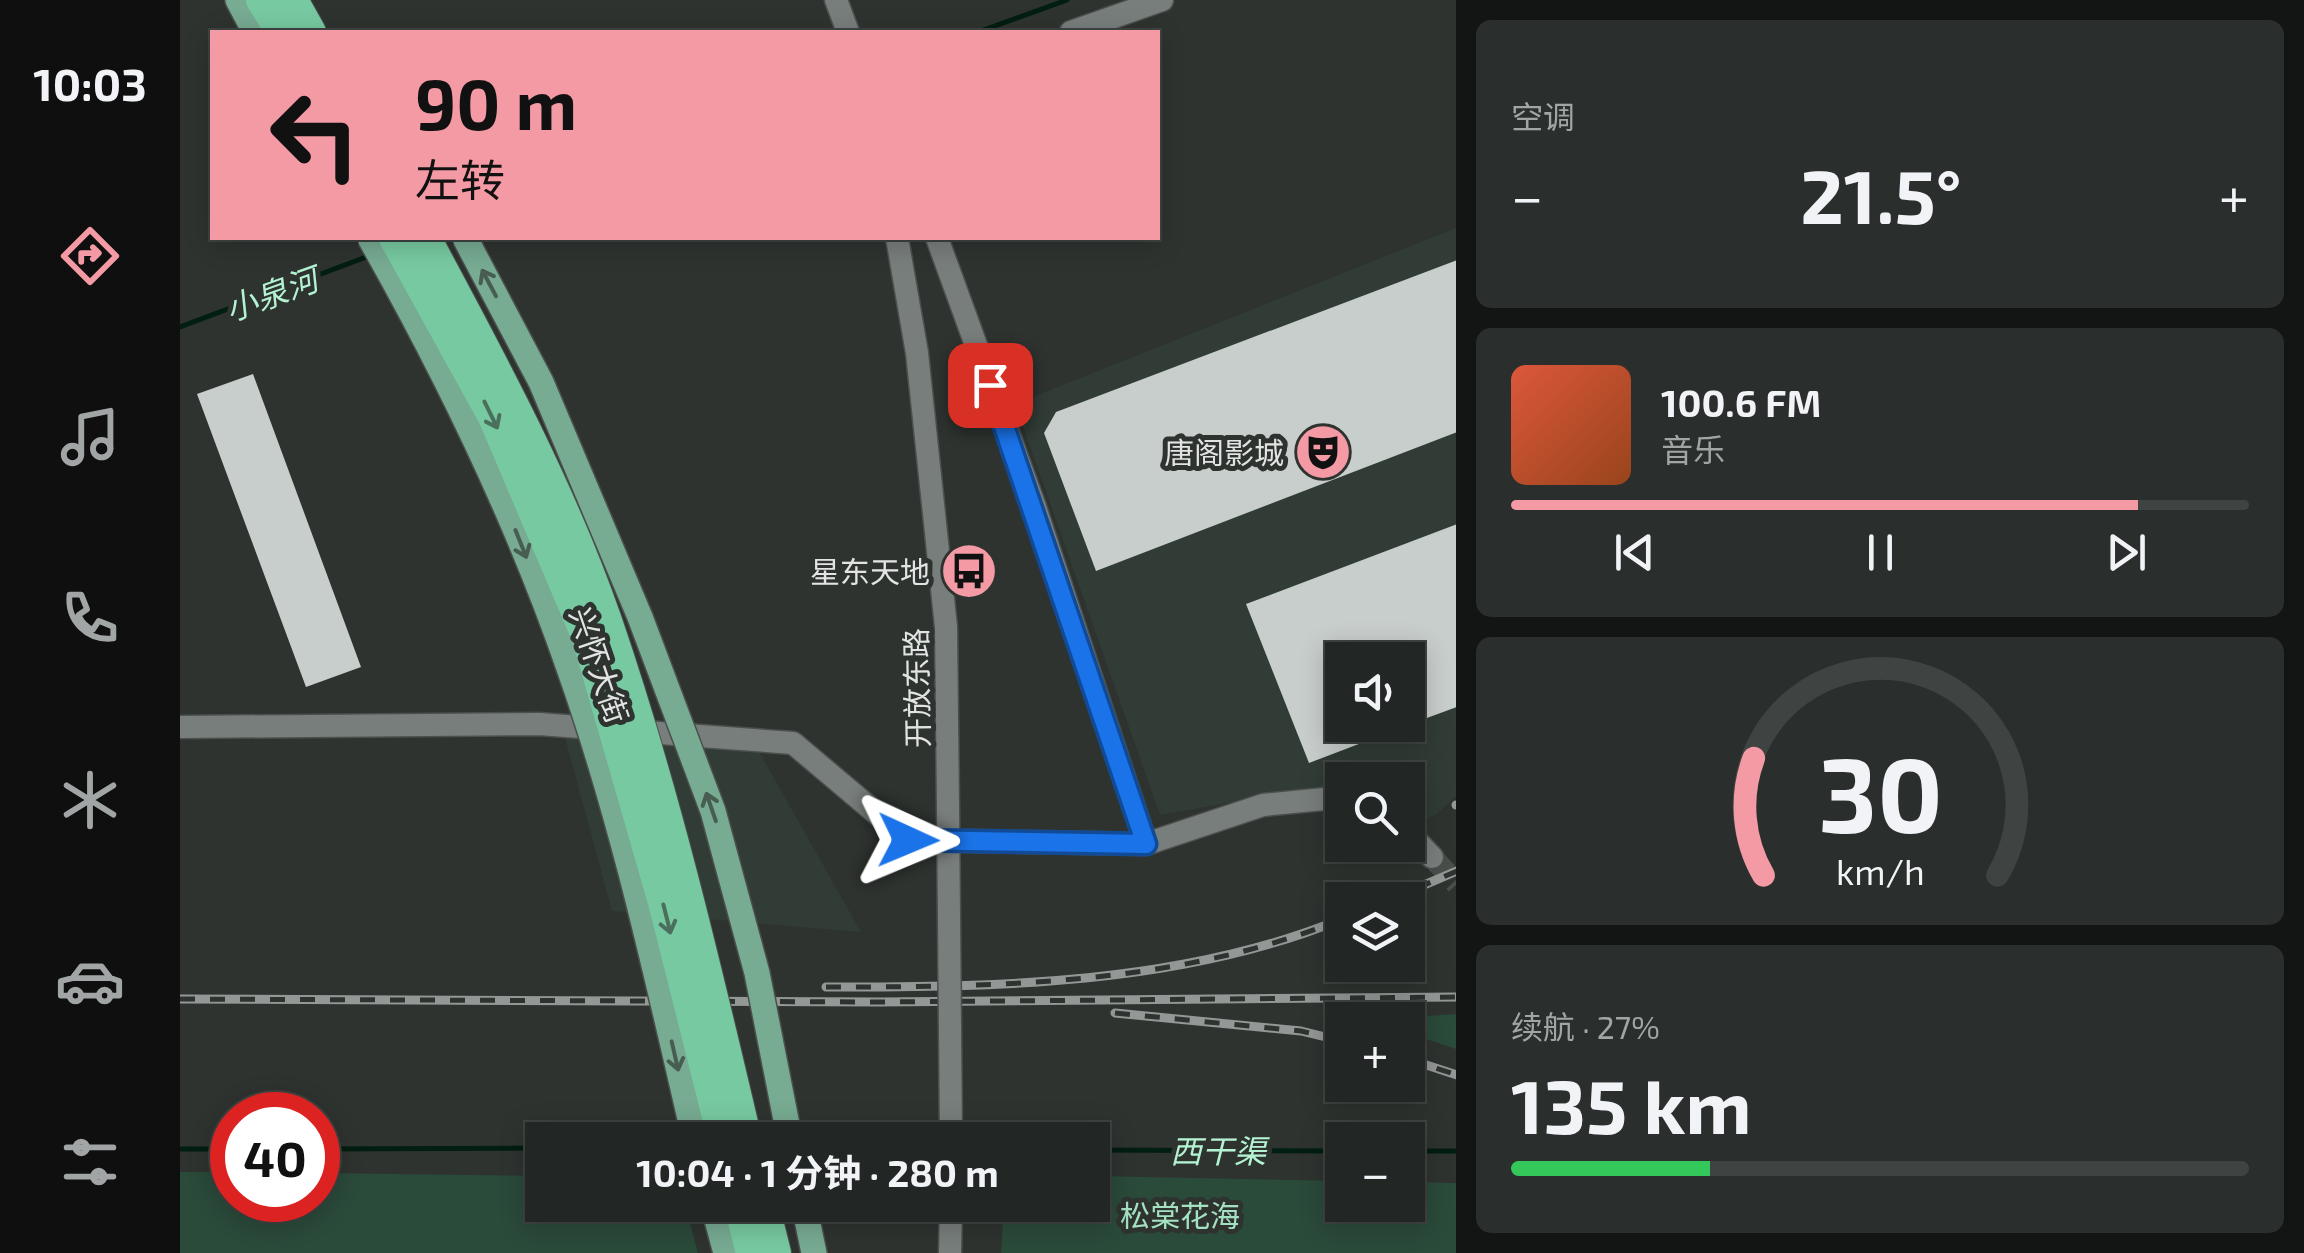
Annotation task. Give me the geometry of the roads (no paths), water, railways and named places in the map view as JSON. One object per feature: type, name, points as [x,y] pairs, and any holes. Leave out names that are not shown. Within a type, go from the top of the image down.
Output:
[{"type":"highway","points":[[294,0],[310,30]]},
{"type":"highway","points":[[250,12],[279,30]]},
{"type":"highway","points":[[395,240],[493,418],[587,638],[663,902],[718,1122]]},
{"type":"highway","points":[[427,240],[512,399],[606,620],[695,922],[743,1122]]},
{"type":"highway","points":[[743,1222],[751,1253]]},
{"type":"highway","points":[[768,1222],[776,1253]]},
{"type":"main road","points":[[294,0],[322,30]]},
{"type":"main road","name":"兴怀大街","points":[[371,240],[442,366],[519,540],[570,670],[630,861],[691,1122]]},
{"type":"main road","name":"兴怀大街","points":[[466,240],[542,382],[640,617],[713,811],[758,973],[787,1122]]},
{"type":"main road","points":[[718,1222],[726,1253]]},
{"type":"main road","points":[[808,1222],[814,1253]]},
{"type":"street","points":[[836,0],[847,30]]},
{"type":"street","points":[[1077,30],[1162,0]]},
{"type":"street","name":"开放东路","points":[[897,240],[917,353],[946,627],[951,1122]]},
{"type":"street","points":[[937,240],[1034,504],[1146,844]]},
{"type":"street","points":[[180,727],[538,724],[792,743],[908,840],[1146,844],[1263,805],[1325,799]]},
{"type":"street","points":[[1425,850],[1432,857]]},
{"type":"street","points":[[950,1253],[951,1222]]},
{"type":"waterway","name":"小泉河","points":[[984,30],[1067,0]]},
{"type":"waterway","name":"小泉河","points":[[180,327],[369,256]]},
{"type":"waterway","name":"西干渠","points":[[340,1149],[525,1148]]},
{"type":"waterway","name":"西干渠","points":[[180,1149],[210,1149]]},
{"type":"waterway","name":"西干渠","points":[[1110,1150],[1325,1151]]},
{"type":"waterway","name":"西干渠","points":[[1425,1151],[1456,1151]]},
{"type":"tunnel","points":[[1432,857],[1456,883]]},
{"type":"railway","points":[[1425,885],[1456,871]]},
{"type":"railway","points":[[826,987],[1023,983],[1153,970],[1280,941],[1325,925]]},
{"type":"railway","points":[[180,999],[880,1002],[1456,997]]},
{"type":"railway","points":[[1115,1013],[1301,1031],[1325,1037]]},
{"type":"railway","points":[[1425,1065],[1456,1075]]},
{"type":"place","name":"唐阁影城","points":[[1323,452]]},
{"type":"place","name":"星东天地","points":[[969,571]]},
{"type":"park label","name":"松棠花海","points":[[1180,1215]]}]
